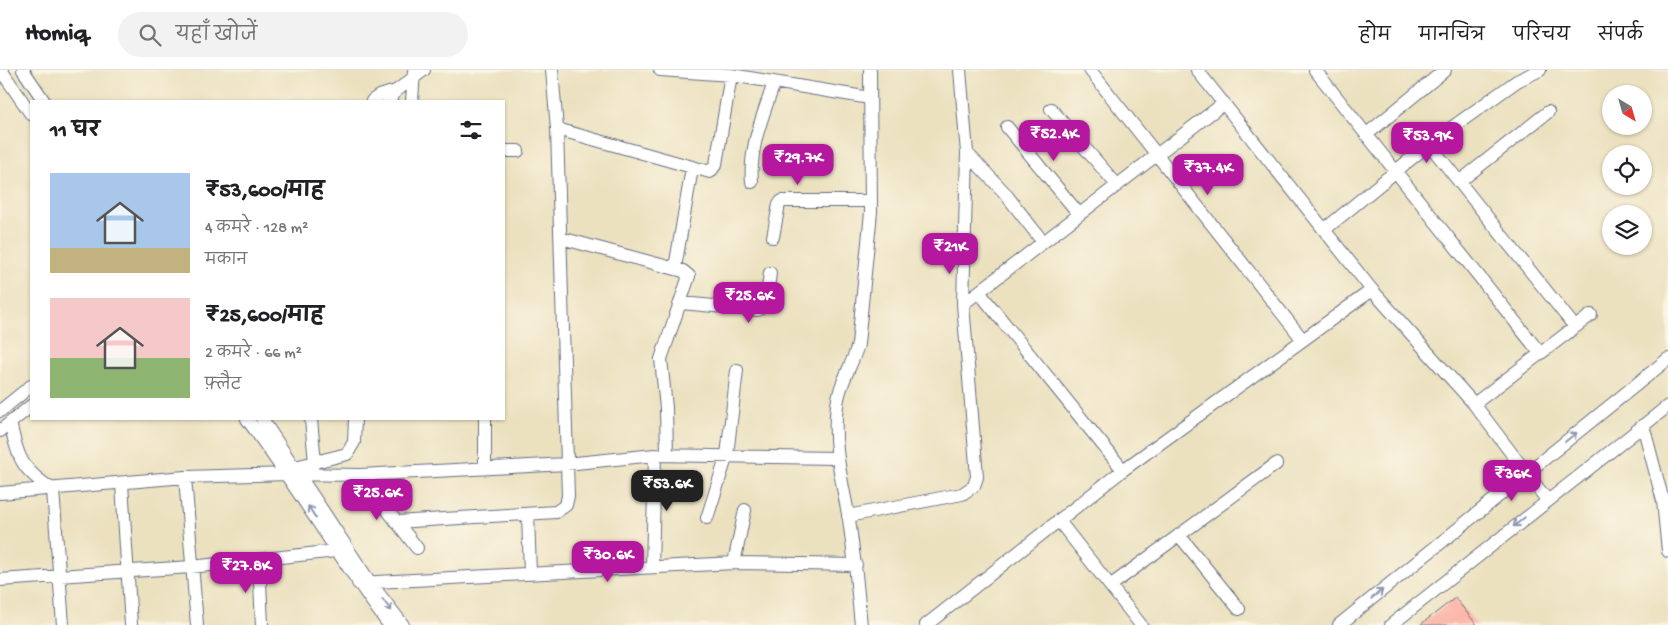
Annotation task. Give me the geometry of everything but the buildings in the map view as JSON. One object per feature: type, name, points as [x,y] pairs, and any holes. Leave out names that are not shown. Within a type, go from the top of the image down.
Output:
[{"type":"street","points":[[1,70],[30,113]]},
{"type":"street","points":[[23,70],[43,100]]},
{"type":"street","points":[[396,522],[528,515],[556,512],[566,505],[568,496],[561,238],[557,129],[552,70]]},
{"type":"street","points":[[660,70],[701,71],[870,98]]},
{"type":"street","points":[[861,625],[856,565],[837,458],[836,405],[840,388],[854,359],[858,344],[871,201],[870,70]]},
{"type":"street","points":[[848,516],[962,494],[974,486],[977,477],[963,304],[967,153],[960,70]]},
{"type":"street","points":[[1090,70],[1303,340]]},
{"type":"street","points":[[1197,70],[1372,290],[1474,404],[1547,500]]},
{"type":"street","points":[[1315,70],[1540,353]]},
{"type":"street","points":[[1367,134],[1446,70]]},
{"type":"street","points":[[1324,230],[1429,144],[1517,82],[1540,70]]},
{"type":"street","points":[[373,100],[379,96],[392,96],[417,72]]},
{"type":"street","points":[[412,100],[417,72]]},
{"type":"street","points":[[557,129],[706,172],[714,169],[731,76]]},
{"type":"street","points":[[752,182],[751,158],[754,142],[774,83]]},
{"type":"street","points":[[963,304],[1224,103]]},
{"type":"street","points":[[1051,109],[1117,185]]},
{"type":"street","points":[[1459,182],[1548,112]]},
{"type":"street","points":[[1007,127],[1080,214]]},
{"type":"street","points":[[1429,144],[1575,327]]},
{"type":"street","points":[[505,151],[518,151]]},
{"type":"street","points":[[967,153],[1004,192],[1043,242]]},
{"type":"street","points":[[675,268],[692,168]]},
{"type":"street","points":[[773,237],[779,204],[782,200],[871,201]]},
{"type":"street","points":[[561,238],[683,270],[689,276],[661,359],[666,408],[652,567]]},
{"type":"street","points":[[681,303],[758,310],[766,304],[770,273]]},
{"type":"street","points":[[926,625],[1123,470],[1372,290]]},
{"type":"street","points":[[979,292],[1123,470]]},
{"type":"street","points":[[1474,404],[1591,315]]},
{"type":"street","points":[[1339,625],[1668,359]]},
{"type":"street","points":[[707,518],[727,455],[737,370]]},
{"type":"street","points":[[0,411],[30,387]]},
{"type":"street","points":[[1391,625],[1668,406]]},
{"type":"street","points":[[30,407],[5,427],[24,467],[53,490]]},
{"type":"street","points":[[248,420],[295,472],[336,551],[403,625]]},
{"type":"street","points":[[263,420],[389,625]]},
{"type":"street","points":[[311,420],[315,463]]},
{"type":"street","points":[[295,472],[315,463],[340,456],[352,449],[355,420]]},
{"type":"street","points":[[484,468],[485,420]]},
{"type":"street","points":[[1643,425],[1666,500],[1668,551]]},
{"type":"street","points":[[0,493],[53,490],[185,477],[295,472],[360,475],[566,464],[661,455],[837,458]]},
{"type":"street","points":[[1110,586],[1276,464]]},
{"type":"street","points":[[360,475],[417,548]]},
{"type":"street","points":[[185,477],[197,625]]},
{"type":"street","points":[[122,484],[130,625]]},
{"type":"street","points":[[53,490],[63,625]]},
{"type":"street","points":[[734,563],[745,510]]},
{"type":"street","points":[[528,515],[530,573]]},
{"type":"street","points":[[1059,521],[1141,625]]},
{"type":"street","points":[[1179,535],[1239,609]]},
{"type":"street","points":[[0,580],[191,568],[336,551]]},
{"type":"street","points":[[259,561],[262,625]]},
{"type":"street","points":[[364,582],[734,563],[856,565]]}]
